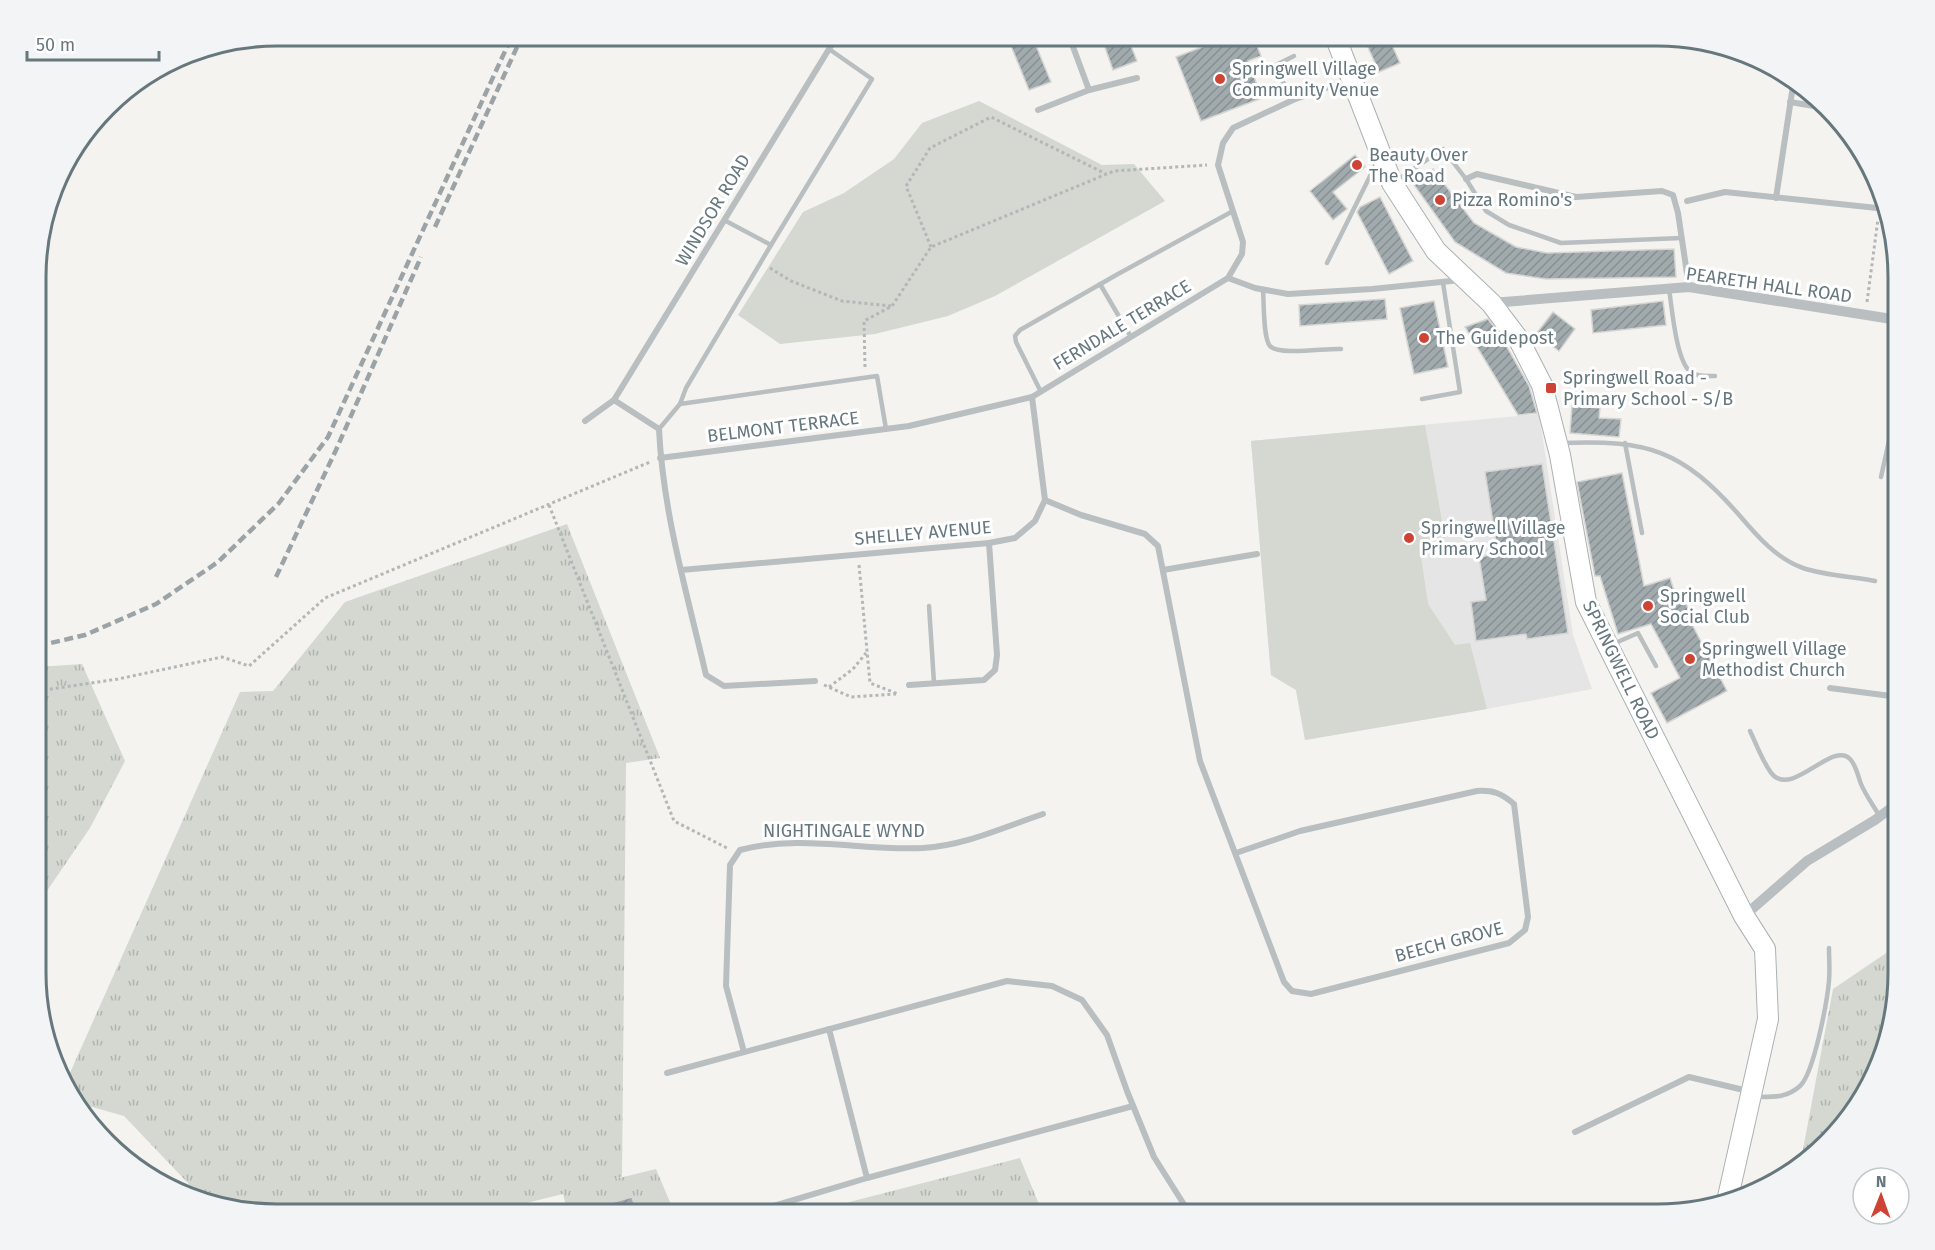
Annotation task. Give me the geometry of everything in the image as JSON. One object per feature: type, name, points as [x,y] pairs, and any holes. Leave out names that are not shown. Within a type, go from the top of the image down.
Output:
[{"type":"main road","name":"SPRINGWELL ROAD","points":[[1339,46],[1392,183],[1436,251],[1491,303],[1519,340],[1542,385],[1557,443],[1586,602],[1744,916],[1765,949],[1768,1019],[1729,1192]]},
{"type":"street","name":"WINDSOR ROAD","points":[[585,421],[615,400],[831,46]]},
{"type":"street","points":[[1073,46],[1089,90]]},
{"type":"street","points":[[1038,110],[1089,90],[1137,78]]},
{"type":"street","points":[[1352,79],[1293,100],[1233,128],[1223,143],[1218,165],[1243,242],[1242,254],[1227,278],[1263,290],[1287,294],[1372,290],[1467,279]]},
{"type":"street","points":[[1776,198],[1792,90]]},
{"type":"street","points":[[1790,102],[1812,106]]},
{"type":"street","points":[[1466,179],[1477,174],[1576,197],[1662,191],[1673,195],[1689,287]]},
{"type":"street","points":[[1686,201],[1725,192],[1877,208]]},
{"type":"street","name":"FERNDALE TERRACE","points":[[909,426],[1032,397],[1227,278]]},
{"type":"street","name":"PEARETH HALL ROAD","points":[[1491,303],[1689,287],[1888,318]]},
{"type":"street","points":[[1032,397],[1045,500]]},
{"type":"street","points":[[615,400],[658,429],[669,520],[706,675],[724,686],[815,681]]},
{"type":"street","name":"BELMONT TERRACE","points":[[660,458],[909,426]]},
{"type":"street","name":"SHELLEY AVENUE","points":[[681,570],[989,543],[1015,538],[1035,520],[1045,500]]},
{"type":"street","name":"BEECH GROVE","points":[[1045,500],[1081,515],[1145,534],[1158,546],[1200,761],[1284,982],[1292,991],[1311,994],[1509,943],[1525,930],[1528,917],[1514,804],[1503,795],[1491,790],[1477,791],[1300,831],[1236,853]]},
{"type":"street","points":[[909,685],[984,680],[995,670],[997,655],[989,543]]},
{"type":"street","points":[[1163,570],[1257,554]]},
{"type":"street","points":[[1830,688],[1888,695]]},
{"type":"street","points":[[1744,916],[1807,861],[1888,811]]},
{"type":"street","name":"NIGHTINGALE WYND","points":[[738,853],[740,850],[758,845],[785,843],[924,848],[959,843],[1043,814]]},
{"type":"street","points":[[738,853],[730,865],[726,986],[744,1052]]},
{"type":"street","points":[[667,1073],[1007,981],[1052,986],[1082,1000],[1107,1035],[1154,1157],[1184,1204]]},
{"type":"street","points":[[829,1029],[867,1178]]},
{"type":"street","points":[[1575,1132],[1689,1077],[1751,1094]]},
{"type":"street","points":[[780,1204],[867,1178],[1133,1106]]},
{"type":"lane","points":[[658,429],[680,404],[686,388],[760,262],[872,79],[829,49]]},
{"type":"lane","points":[[1293,100],[1274,66],[1294,56]]},
{"type":"lane","points":[[1392,183],[1443,149],[1466,179],[1485,211],[1509,225],[1561,243],[1681,238]]},
{"type":"lane","points":[[1327,262],[1381,154]]},
{"type":"lane","points":[[1041,392],[1016,342],[1015,336],[1020,330],[1233,211]]},
{"type":"lane","points":[[724,220],[771,245]]},
{"type":"lane","points":[[1422,399],[1460,392],[1443,283]]},
{"type":"lane","points":[[1100,284],[1131,337]]},
{"type":"lane","points":[[1669,289],[1678,343],[1685,368],[1695,375],[1715,376]]},
{"type":"lane","points":[[1263,290],[1269,345],[1279,351],[1341,349]]},
{"type":"lane","points":[[680,404],[877,376],[886,429]]},
{"type":"lane","points":[[1557,443],[1625,443],[1666,454],[1691,469],[1727,502],[1762,542],[1803,568],[1875,581]]},
{"type":"lane","points":[[1625,443],[1642,533]]},
{"type":"lane","points":[[1881,477],[1888,447]]},
{"type":"lane","points":[[928,606],[934,683]]},
{"type":"lane","points":[[1608,646],[1638,633],[1656,666]]},
{"type":"lane","points":[[1750,731],[1773,775],[1782,781],[1790,780],[1842,754],[1849,757],[1880,817]]},
{"type":"lane","points":[[1751,1094],[1787,1095],[1806,1080],[1816,1048],[1829,982],[1829,948]]},
{"type":"path","points":[[931,247],[906,186],[930,148],[991,117],[1106,174]]},
{"type":"path","points":[[866,377],[864,321],[892,306],[931,247],[1114,171],[1218,165]]},
{"type":"path","points":[[1865,315],[1878,222],[1877,208]]},
{"type":"path","points":[[760,262],[791,281],[842,301],[892,306]]},
{"type":"path","points":[[46,690],[118,679],[222,657],[249,666],[325,598],[660,458]]},
{"type":"path","points":[[549,505],[674,821],[738,853]]},
{"type":"path","points":[[858,554],[870,682],[898,694]]},
{"type":"path","points":[[829,687],[853,669],[866,653]]},
{"type":"path","points":[[815,681],[851,697],[898,694],[909,685]]},
{"type":"shaded area","name":"Springwell Village Primary School","points":[[1539,414],[1573,635],[1592,689],[1305,740],[1296,690],[1271,675],[1251,441]]},
{"type":"green space","points":[[979,101],[1102,165],[1134,164],[1165,201],[995,296],[948,316],[875,334],[780,344],[738,315],[803,212],[844,193],[894,159],[922,123]]},
{"type":"green space","name":"Springwell Village Primary School","points":[[1425,425],[1445,538],[1419,543],[1428,604],[1455,645],[1470,643],[1487,709],[1305,740],[1296,690],[1271,675],[1251,441]]},
{"type":"green space","points":[[567,524],[660,758],[626,763],[622,1177],[607,1181],[656,1169],[671,1204],[634,1204],[632,1197],[608,1204],[566,1204],[563,1194],[522,1204],[278,1204],[248,1202],[218,1196],[192,1187],[124,1116],[89,1106],[70,1074],[240,692],[273,691],[345,602]]},
{"type":"green space","points":[[82,664],[125,761],[90,828],[46,892],[46,666]]},
{"type":"green space","points":[[1888,952],[1887,1002],[1881,1032],[1871,1061],[1841,1113],[1821,1136],[1802,1152],[1833,989]]},
{"type":"green space","points":[[1020,1158],[1039,1204],[842,1204]]},
{"type":"building","points":[[1011,46],[1036,46],[1051,82],[1029,90]]},
{"type":"building","points":[[1105,46],[1131,46],[1137,61],[1113,70]]},
{"type":"building","name":"Springwell Village Community Venue","points":[[1205,46],[1257,46],[1261,56],[1248,61],[1262,98],[1201,121],[1176,57]]},
{"type":"building","points":[[1367,46],[1392,46],[1400,63],[1379,72]]},
{"type":"building","points":[[1355,155],[1365,167],[1333,192],[1347,209],[1333,220],[1310,191]]},
{"type":"building","points":[[1433,169],[1474,223],[1516,247],[1547,253],[1674,249],[1676,277],[1546,279],[1506,273],[1455,242],[1412,182]]},
{"type":"building","points":[[1380,197],[1413,261],[1389,274],[1357,212],[1360,207]]},
{"type":"building","points":[[1385,299],[1387,319],[1300,326],[1299,305]]},
{"type":"building","name":"The Guidepost","points":[[1434,301],[1448,367],[1414,374],[1400,308]]},
{"type":"building","points":[[1663,301],[1666,325],[1593,333],[1591,310]]},
{"type":"building","points":[[1553,312],[1575,329],[1559,351],[1536,334]]},
{"type":"building","points":[[1488,319],[1499,333],[1529,386],[1537,413],[1518,415],[1465,327]]},
{"type":"building","points":[[1572,405],[1600,408],[1599,418],[1621,419],[1619,437],[1570,433]]},
{"type":"building","points":[[1542,464],[1568,633],[1527,639],[1526,634],[1476,641],[1471,602],[1486,600],[1479,557],[1498,554],[1485,472]]},
{"type":"building","points":[[1622,473],[1644,586],[1670,578],[1677,600],[1684,597],[1689,612],[1686,613],[1727,691],[1667,723],[1651,693],[1680,678],[1651,624],[1618,634],[1600,576],[1595,576],[1577,482]]},
{"type":"building","points":[[632,1197],[634,1204],[607,1204]]},
{"type":"railway","points":[[46,644],[85,635],[156,604],[218,562],[279,503],[328,437],[507,46]]},
{"type":"railway","points":[[435,227],[517,46]]},
{"type":"railway","points":[[276,577],[336,450],[421,257]]},
{"type":"place","name":"Springwell Village Community Venue","points":[[1220,79]]},
{"type":"place","name":"Beauty Over The Road","points":[[1357,165]]},
{"type":"place","name":"Pizza Romino's","points":[[1440,200]]},
{"type":"place","name":"The Guidepost","points":[[1424,338]]},
{"type":"place","name":"Springwell Road - Primary School - S/B","points":[[1551,388]]},
{"type":"place","name":"Springwell Village Primary School","points":[[1409,538]]},
{"type":"place","name":"Springwell Social Club","points":[[1648,606]]},
{"type":"place","name":"Springwell Village Methodist Church","points":[[1690,659]]}]
